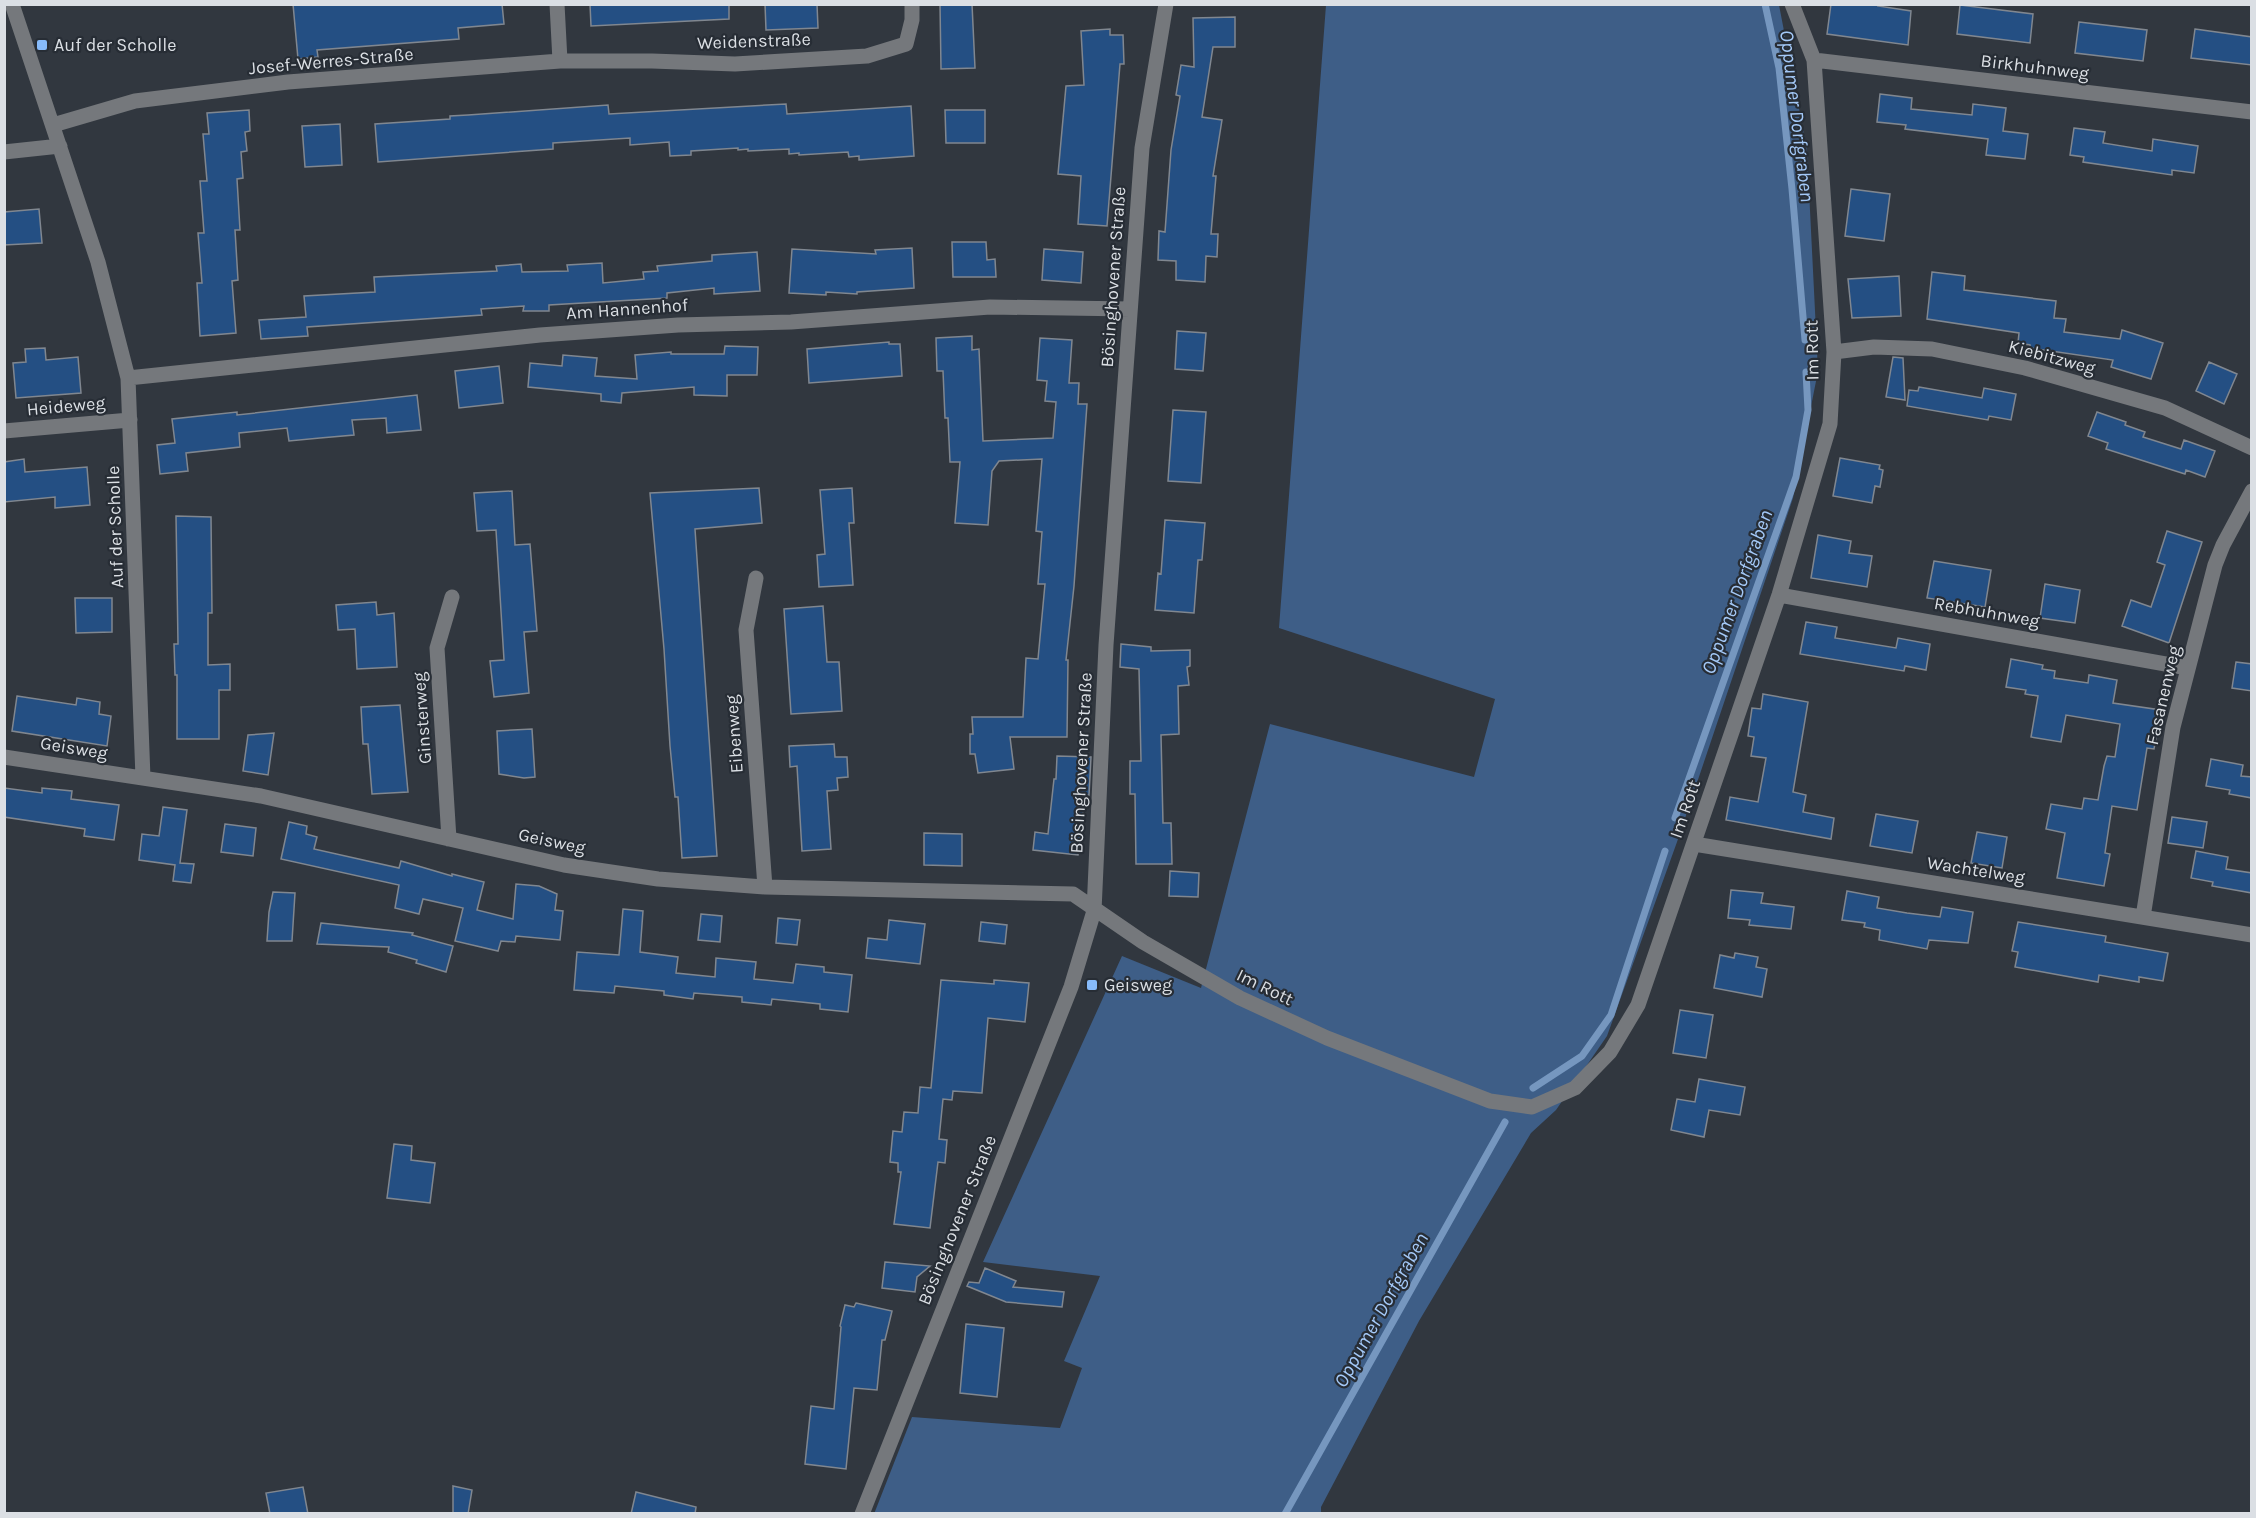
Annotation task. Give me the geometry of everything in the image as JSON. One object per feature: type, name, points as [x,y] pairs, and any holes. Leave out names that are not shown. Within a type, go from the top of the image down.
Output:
[{"type":"street","name":"Auf der Scholle","points":[[12,4],[99,261],[128,378],[143,778]]},
{"type":"street","points":[[557,4],[560,61]]},
{"type":"street","name":"Weidenstraße","points":[[560,61],[735,64],[867,56],[906,44],[912,20],[912,4]]},
{"type":"street","name":"Bösinghovener Straße","points":[[861,1514],[1071,987],[1094,910],[1106,645],[1142,148],[1166,4]]},
{"type":"street","name":"Im Rott","points":[[1094,910],[1143,942],[1240,998],[1327,1038],[1490,1101],[1532,1107],[1575,1088],[1610,1052],[1638,1005],[1779,595],[1830,424],[1834,352],[1814,60],[1792,4]]},
{"type":"street","name":"Birkhuhnweg","points":[[1814,60],[2252,112]]},
{"type":"street","name":"Josef-Werres-Straße","points":[[53,125],[135,101],[288,82],[560,61]]},
{"type":"street","points":[[4,152],[60,146]]},
{"type":"street","name":"Am Hannenhof","points":[[128,378],[540,335],[678,325],[791,322],[990,306],[1130,309]]},
{"type":"street","name":"Kiebitzweg","points":[[1834,352],[1874,347],[1932,349],[2025,368],[2165,408],[2252,447]]},
{"type":"street","name":"Heideweg","points":[[4,431],[130,420]]},
{"type":"street","name":"Fasanenweg","points":[[2144,917],[2173,727],[2215,565],[2252,491]]},
{"type":"street","name":"Eibenweg","points":[[756,578],[746,630],[765,887]]},
{"type":"street","name":"Rebhuhnweg","points":[[1779,595],[2188,668]]},
{"type":"street","name":"Ginsterweg","points":[[449,838],[437,648],[452,597]]},
{"type":"street","name":"Geisweg","points":[[4,757],[261,796],[588,869],[658,879],[765,887],[1073,894],[1094,910]]},
{"type":"street","name":"Wachtelweg","points":[[1694,844],[2252,935]]},
{"type":"shaded area","points":[[1326,5],[1779,5],[1807,150],[1818,371],[1793,498],[1677,842],[1607,1036],[1556,1110],[1531,1133],[1419,1321],[1321,1507],[1321,1513],[874,1514],[912,1417],[1060,1428],[1082,1368],[1064,1361],[1100,1276],[983,1262],[1122,956],[1201,988],[1270,724],[1474,777],[1495,699],[1279,628]]},
{"type":"building","points":[[293,4],[502,4],[504,24],[458,28],[459,39],[317,50],[318,57],[298,59]]},
{"type":"building","points":[[590,4],[729,4],[729,19],[591,26]]},
{"type":"building","points":[[765,4],[817,4],[818,28],[766,30]]},
{"type":"building","points":[[940,4],[972,4],[975,68],[941,69]]},
{"type":"building","points":[[1831,4],[1879,4],[1878,6],[1911,11],[1908,45],[1827,34]]},
{"type":"building","points":[[1960,5],[2033,14],[2030,43],[1957,34]]},
{"type":"building","points":[[1235,17],[1235,47],[1213,47],[1202,117],[1222,120],[1213,176],[1216,176],[1211,234],[1218,234],[1217,257],[1206,256],[1205,282],[1176,280],[1176,261],[1158,260],[1159,231],[1165,232],[1171,150],[1180,96],[1176,95],[1181,65],[1194,67],[1193,18]]},
{"type":"building","points":[[2079,22],[2147,30],[2143,61],[2075,53]]},
{"type":"building","points":[[1110,29],[1110,35],[1123,35],[1124,64],[1120,64],[1107,226],[1078,224],[1081,176],[1058,174],[1066,86],[1084,85],[1081,31]]},
{"type":"building","points":[[2195,29],[2252,37],[2252,65],[2191,58]]},
{"type":"building","points":[[1880,94],[1912,98],[1911,109],[1972,115],[1973,104],[2006,108],[2003,131],[2028,134],[2025,159],[1986,155],[1988,139],[1905,129],[1906,125],[1877,122]]},
{"type":"building","points":[[786,104],[787,114],[911,106],[914,156],[859,160],[859,156],[849,157],[848,152],[799,155],[799,153],[789,154],[789,149],[748,151],[748,149],[738,150],[738,148],[691,151],[691,155],[670,156],[669,142],[630,145],[630,138],[553,143],[553,149],[378,162],[375,124],[450,119],[450,116],[608,105],[609,114]]},
{"type":"building","points":[[249,110],[250,131],[245,132],[247,151],[241,152],[243,178],[237,179],[240,230],[235,230],[238,280],[232,281],[236,333],[200,336],[197,283],[202,283],[198,233],[204,233],[200,181],[207,181],[203,134],[209,134],[207,113]]},
{"type":"building","points":[[945,110],[985,110],[985,143],[946,143]]},
{"type":"building","points":[[340,124],[342,165],[305,167],[302,126]]},
{"type":"building","points":[[2074,128],[2105,132],[2103,143],[2152,151],[2153,139],[2198,146],[2194,173],[2172,170],[2172,175],[2083,162],[2084,157],[2070,155]]},
{"type":"building","points":[[1851,189],[1890,194],[1884,241],[1845,236]]},
{"type":"building","points":[[39,209],[42,243],[4,245],[4,212]]},
{"type":"building","points":[[952,242],[986,242],[987,260],[995,259],[996,277],[953,277]]},
{"type":"building","points":[[912,248],[914,288],[857,292],[857,294],[789,293],[792,249],[876,254],[875,250]]},
{"type":"building","points":[[1044,249],[1083,252],[1081,283],[1042,280]]},
{"type":"building","points":[[757,252],[760,291],[714,294],[714,288],[667,293],[667,298],[549,305],[549,311],[523,311],[524,306],[481,309],[482,315],[307,327],[308,336],[261,339],[259,320],[306,317],[304,296],[375,292],[374,277],[497,271],[496,266],[521,264],[522,272],[568,271],[567,265],[602,263],[603,283],[644,279],[643,272],[658,271],[657,266],[712,261],[712,255]]},
{"type":"building","points":[[1932,272],[1965,276],[1964,290],[2056,301],[2054,318],[2066,319],[2064,332],[2120,339],[2122,330],[2163,343],[2151,379],[2111,367],[2113,360],[2030,348],[2030,345],[2018,343],[2019,333],[1927,319]]},
{"type":"building","points":[[1899,276],[1901,316],[1852,318],[1848,279]]},
{"type":"building","points":[[1177,331],[1206,333],[1203,371],[1175,369]]},
{"type":"building","points":[[972,336],[972,350],[979,349],[983,441],[1053,438],[1056,402],[1045,401],[1047,381],[1037,380],[1040,338],[1072,340],[1069,383],[1079,383],[1078,404],[1087,404],[1074,586],[1066,660],[1068,660],[1067,737],[1010,737],[1014,769],[978,773],[975,754],[970,754],[970,734],[973,734],[972,717],[1023,717],[1026,658],[1038,659],[1045,584],[1038,584],[1042,532],[1036,531],[1042,459],[999,461],[992,471],[988,525],[955,523],[960,462],[950,462],[943,371],[937,371],[936,338]]},
{"type":"building","points":[[889,342],[889,344],[900,344],[902,376],[809,383],[807,349]]},
{"type":"building","points":[[725,346],[758,347],[757,375],[727,375],[727,396],[694,395],[694,387],[622,393],[621,403],[601,401],[601,394],[528,387],[530,363],[562,366],[563,355],[597,358],[595,376],[637,379],[635,355],[671,352],[671,354],[724,354]]},
{"type":"building","points":[[45,348],[46,360],[78,357],[81,393],[16,398],[13,363],[26,362],[25,349]]},
{"type":"building","points":[[1893,357],[1903,358],[1905,400],[1886,397]]},
{"type":"building","points":[[2209,362],[2237,374],[2224,404],[2196,391]]},
{"type":"building","points":[[499,366],[503,403],[459,408],[455,371]]},
{"type":"building","points":[[1919,387],[1982,398],[1984,388],[2016,394],[2011,420],[1989,416],[1988,420],[1907,406],[1909,390],[1918,391]]},
{"type":"building","points":[[417,395],[421,430],[387,433],[386,418],[352,420],[354,435],[289,441],[287,428],[239,433],[240,447],[186,453],[188,471],[160,474],[157,445],[175,443],[172,419],[237,412],[237,415]]},
{"type":"building","points":[[1173,410],[1206,412],[1201,483],[1168,481]]},
{"type":"building","points":[[2097,412],[2126,422],[2125,425],[2145,432],[2143,437],[2181,449],[2184,440],[2215,451],[2205,477],[2186,470],[2185,474],[2106,449],[2108,443],[2088,436]]},
{"type":"building","points":[[1840,458],[1880,465],[1879,469],[1883,470],[1880,487],[1875,486],[1872,503],[1833,496]]},
{"type":"building","points":[[24,459],[25,472],[87,467],[90,505],[55,508],[55,497],[4,502],[4,462]]},
{"type":"building","points":[[759,488],[762,523],[695,529],[717,856],[682,858],[678,797],[675,797],[670,746],[650,493]]},
{"type":"building","points":[[852,488],[854,523],[849,523],[853,585],[819,587],[817,555],[825,554],[820,490]]},
{"type":"building","points":[[512,491],[515,545],[530,544],[537,631],[524,632],[529,693],[494,697],[490,661],[504,660],[496,530],[477,531],[474,493]]},
{"type":"building","points":[[176,516],[211,517],[212,613],[208,613],[208,665],[230,664],[230,690],[219,690],[219,739],[177,739],[177,675],[175,675],[174,644],[178,644]]},
{"type":"building","points":[[1165,520],[1205,523],[1202,560],[1198,560],[1194,613],[1155,610],[1158,573],[1161,574]]},
{"type":"building","points":[[2167,531],[2202,542],[2169,643],[2122,626],[2131,600],[2151,607],[2165,565],[2157,562]]},
{"type":"building","points":[[1818,535],[1851,541],[1849,553],[1872,556],[1867,587],[1811,578]]},
{"type":"building","points":[[1934,561],[1991,570],[1985,607],[1927,598]]},
{"type":"building","points":[[2045,584],[2080,590],[2075,623],[2040,618]]},
{"type":"building","points":[[75,598],[112,598],[112,632],[76,633]]},
{"type":"building","points":[[376,602],[377,615],[394,613],[397,667],[357,669],[355,629],[338,630],[336,605]]},
{"type":"building","points":[[823,606],[827,662],[839,662],[842,711],[791,714],[784,609]]},
{"type":"building","points":[[1806,622],[1837,627],[1835,638],[1896,648],[1898,638],[1930,644],[1926,670],[1905,666],[1904,671],[1800,654]]},
{"type":"building","points":[[1121,644],[1151,647],[1151,651],[1190,650],[1190,666],[1187,667],[1189,685],[1178,686],[1179,734],[1161,735],[1163,823],[1171,823],[1172,864],[1136,864],[1135,794],[1130,794],[1130,761],[1141,761],[1139,669],[1120,667]]},
{"type":"building","points":[[2011,659],[2043,665],[2042,669],[2055,671],[2054,678],[2088,683],[2089,675],[2117,680],[2113,703],[2161,710],[2154,749],[2147,748],[2137,810],[2112,806],[2105,853],[2110,854],[2104,886],[2057,878],[2065,833],[2046,829],[2051,804],[2082,809],[2084,798],[2098,800],[2107,756],[2115,757],[2120,724],[2066,715],[2061,742],[2031,737],[2038,696],[2025,694],[2026,690],[2006,687]]},
{"type":"building","points":[[2236,662],[2252,664],[2252,691],[2232,688]]},
{"type":"building","points":[[1763,694],[1808,702],[1793,792],[1806,795],[1803,812],[1834,818],[1831,839],[1726,820],[1730,797],[1758,802],[1766,758],[1751,756],[1754,737],[1748,736],[1752,708],[1761,709]]},
{"type":"building","points":[[17,696],[76,705],[77,698],[100,702],[99,714],[111,716],[107,746],[12,731]]},
{"type":"building","points":[[400,705],[408,792],[372,794],[368,744],[363,744],[361,707]]},
{"type":"building","points":[[532,729],[535,777],[524,778],[499,774],[497,731]]},
{"type":"building","points":[[274,733],[268,775],[243,771],[248,735]]},
{"type":"building","points":[[834,744],[835,757],[847,757],[848,777],[837,778],[838,790],[827,791],[831,849],[802,851],[797,766],[790,767],[789,746]]},
{"type":"building","points":[[1057,756],[1091,757],[1089,795],[1085,795],[1078,855],[1033,850],[1035,832],[1048,834]]},
{"type":"building","points":[[2211,759],[2243,765],[2241,776],[2252,777],[2252,798],[2229,794],[2230,790],[2206,786]]},
{"type":"building","points":[[4,788],[42,793],[42,788],[72,791],[71,799],[119,805],[114,840],[84,836],[85,829],[4,817]]},
{"type":"building","points":[[163,807],[187,810],[180,863],[194,864],[191,883],[173,881],[175,865],[139,860],[142,834],[159,836]]},
{"type":"building","points":[[1876,814],[1918,821],[1912,853],[1870,846]]},
{"type":"building","points":[[2172,817],[2207,822],[2203,848],[2168,843]]},
{"type":"building","points":[[289,822],[307,826],[306,834],[317,837],[314,849],[399,868],[401,861],[452,876],[452,874],[484,882],[477,910],[513,919],[516,884],[539,886],[557,894],[555,910],[563,911],[560,940],[516,936],[515,942],[501,941],[498,951],[455,941],[463,908],[423,899],[419,914],[395,908],[399,885],[281,859]]},
{"type":"building","points":[[225,824],[256,828],[253,856],[221,852]]},
{"type":"building","points":[[1977,832],[2007,837],[2002,868],[1971,863]]},
{"type":"building","points":[[924,833],[962,834],[962,866],[924,865]]},
{"type":"building","points":[[2196,851],[2228,857],[2226,869],[2252,873],[2252,893],[2212,886],[2213,882],[2191,878]]},
{"type":"building","points":[[1170,871],[1199,873],[1198,897],[1169,896]]},
{"type":"building","points":[[1731,890],[1763,893],[1761,903],[1794,907],[1791,929],[1749,925],[1750,920],[1728,918]]},
{"type":"building","points":[[1847,891],[1879,897],[1877,908],[1907,913],[1940,917],[1942,907],[1973,912],[1968,943],[1929,940],[1927,949],[1879,940],[1880,930],[1864,927],[1865,923],[1842,920]]},
{"type":"building","points":[[273,892],[295,893],[292,941],[267,941]]},
{"type":"building","points":[[623,909],[643,911],[640,952],[678,957],[676,973],[715,977],[716,958],[756,962],[754,979],[793,983],[796,964],[824,967],[824,972],[852,975],[848,1012],[820,1009],[820,1004],[772,999],[771,1005],[742,1002],[742,997],[694,993],[693,999],[664,995],[664,991],[615,986],[614,993],[574,990],[577,952],[619,955]]},
{"type":"building","points":[[701,914],[722,916],[720,942],[698,940]]},
{"type":"building","points":[[778,918],[800,920],[797,945],[776,943]]},
{"type":"building","points":[[889,920],[925,924],[920,964],[866,958],[868,938],[887,940]]},
{"type":"building","points":[[981,922],[1007,925],[1005,944],[979,941]]},
{"type":"building","points":[[2018,922],[2106,936],[2105,942],[2168,953],[2163,981],[2139,977],[2139,982],[2099,975],[2098,982],[2015,967],[2018,952],[2012,951]]},
{"type":"building","points":[[321,923],[413,933],[412,935],[453,946],[446,972],[416,963],[417,960],[388,952],[389,947],[317,944]]},
{"type":"building","points":[[1735,953],[1758,957],[1756,967],[1767,969],[1762,997],[1714,988],[1720,955],[1734,958]]},
{"type":"building","points":[[941,980],[994,984],[994,980],[1029,983],[1025,1022],[988,1018],[982,1093],[953,1091],[952,1100],[943,1099],[939,1139],[947,1140],[945,1163],[938,1162],[930,1228],[894,1224],[901,1172],[898,1172],[898,1163],[890,1162],[893,1131],[902,1132],[904,1112],[918,1113],[920,1087],[931,1088]]},
{"type":"building","points":[[1680,1010],[1713,1015],[1706,1058],[1673,1053]]},
{"type":"building","points":[[1699,1079],[1745,1087],[1740,1115],[1709,1110],[1704,1137],[1671,1130],[1677,1099],[1695,1102]]},
{"type":"building","points":[[394,1144],[412,1146],[411,1160],[435,1163],[430,1203],[387,1198]]},
{"type":"building","points":[[885,1262],[930,1266],[917,1277],[915,1292],[882,1288]]},
{"type":"building","points":[[985,1268],[1016,1281],[1013,1287],[1064,1292],[1062,1307],[1006,1302],[967,1286],[969,1282],[979,1283]]},
{"type":"building","points":[[856,1303],[892,1311],[885,1340],[882,1340],[877,1390],[854,1388],[846,1469],[805,1464],[811,1406],[834,1409],[840,1326],[845,1305],[854,1307]]},
{"type":"building","points":[[966,1324],[1004,1328],[997,1397],[960,1393]]},
{"type":"building","points":[[453,1486],[472,1490],[468,1514],[453,1514]]},
{"type":"building","points":[[303,1487],[308,1514],[270,1514],[266,1493]]},
{"type":"building","points":[[636,1492],[696,1507],[695,1514],[631,1514]]},
{"type":"waterway","name":"Oppumer Dorfgraben","points":[[1765,4],[1779,68],[1805,340]]},
{"type":"waterway","name":"Oppumer Dorfgraben","points":[[1675,818],[1796,477],[1808,410],[1806,372]]},
{"type":"waterway","name":"Oppumer Dorfgraben","points":[[1533,1088],[1582,1056],[1611,1015],[1665,851]]},
{"type":"waterway","name":"Oppumer Dorfgraben","points":[[1285,1514],[1505,1122]]},
{"type":"place","name":"Auf der Scholle","points":[[42,45]]},
{"type":"place","name":"Geisweg","points":[[1092,985]]}]
